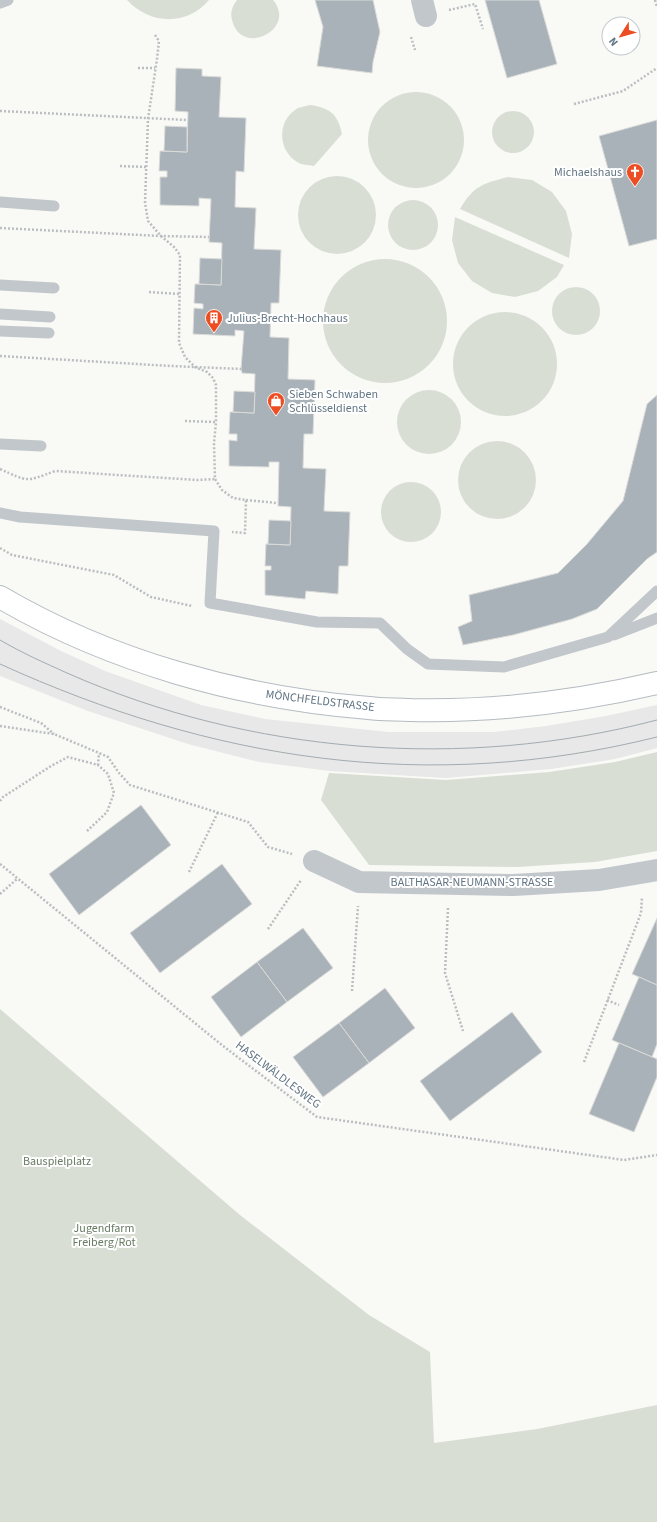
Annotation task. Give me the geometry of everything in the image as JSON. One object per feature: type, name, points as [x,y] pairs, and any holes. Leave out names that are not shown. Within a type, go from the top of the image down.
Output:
[{"type":"main road","name":"MÖNCHFELDSTRASSE","points":[[0,598],[24,612],[95,644],[150,664],[214,683],[284,698],[370,709],[439,710],[497,708],[558,702],[622,692],[657,683]]},
{"type":"street","name":"BALTHASAR-NEUMANN-STRASSE","points":[[314,861],[360,882],[514,885],[600,880],[651,871]]},
{"type":"lane","points":[[0,3],[8,0]]},
{"type":"lane","points":[[0,202],[54,206]]},
{"type":"lane","points":[[0,285],[54,288]]},
{"type":"lane","points":[[0,314],[50,317]]},
{"type":"lane","points":[[0,331],[49,333]]},
{"type":"lane","points":[[0,444],[40,446]]},
{"type":"lane","points":[[0,513],[20,517],[214,530],[210,603],[317,622],[380,623],[407,649],[428,664],[504,667],[608,637],[657,618]]},
{"type":"lane","points":[[608,637],[657,591]]},
{"type":"path","points":[[655,0],[657,7]]},
{"type":"path","points":[[156,35],[159,40],[158,59],[155,68],[148,119],[145,203],[148,221],[161,236],[174,246],[180,255],[179,343],[185,357],[195,367],[207,372],[213,378],[216,385],[216,422],[214,444],[215,479],[222,490],[233,498],[277,503]]},
{"type":"path","points":[[138,68],[155,68]]},
{"type":"path","points":[[574,104],[623,91],[657,68]]},
{"type":"path","points":[[0,111],[188,120]]},
{"type":"path","points":[[120,166],[146,167]]},
{"type":"path","points":[[0,228],[209,237]]},
{"type":"path","points":[[149,292],[180,294]]},
{"type":"path","points":[[0,356],[241,369]]},
{"type":"path","points":[[185,421],[216,422]]},
{"type":"path","points":[[0,469],[25,480],[34,479],[55,471],[198,480],[215,479]]},
{"type":"path","points":[[214,530],[245,533],[246,500]]},
{"type":"path","points":[[0,548],[12,554],[114,575],[151,597],[198,607],[210,603]]},
{"type":"path","points":[[0,708],[40,723],[54,734]]},
{"type":"path","points":[[0,726],[54,734],[99,753],[108,757],[119,773],[130,785],[248,822],[268,847],[314,861],[268,929]]},
{"type":"path","points":[[98,765],[99,753]]},
{"type":"path","points":[[0,801],[3,797],[51,766],[68,758],[98,765],[108,774],[114,793],[107,812],[86,831]]},
{"type":"path","points":[[189,872],[218,812]]},
{"type":"path","name":"HASELWÄLDLESWEG","points":[[0,864],[224,1046],[317,1116],[624,1160],[657,1155]]},
{"type":"path","points":[[584,1062],[641,913],[651,871]]},
{"type":"path","points":[[0,894],[17,879]]},
{"type":"path","points":[[352,991],[360,882]]},
{"type":"path","points":[[448,883],[445,973],[463,1030]]},
{"type":"path","points":[[607,1000],[619,1005]]},
{"type":"shaded area","points":[[0,619],[61,651],[105,671],[201,705],[265,719],[388,732],[494,732],[546,726],[606,716],[657,705],[657,748],[615,759],[551,769],[446,778],[330,771],[259,762],[188,744],[88,711],[0,676]]},
{"type":"green space","points":[[127,0],[209,0],[190,14],[179,18],[168,19],[157,18],[146,14]]},
{"type":"green space","points":[[237,0],[273,0],[279,11],[278,21],[273,29],[265,35],[256,38],[246,37],[237,31],[232,20],[231,12]]},
{"type":"green space","points":[[416,92],[434,96],[443,100],[450,106],[456,113],[460,122],[464,140],[460,158],[456,167],[450,174],[443,180],[434,184],[416,188],[398,184],[389,180],[382,174],[376,167],[372,158],[368,140],[372,122],[376,113],[382,106],[389,100],[398,96]]},
{"type":"green space","points":[[310,105],[323,108],[332,113],[338,121],[342,134],[314,166],[301,164],[293,159],[284,145],[282,137],[286,121],[291,114],[298,108]]},
{"type":"green space","points":[[509,111],[517,111],[528,117],[534,128],[534,136],[528,147],[517,153],[509,153],[498,147],[492,136],[492,128],[498,117]]},
{"type":"green space","points":[[337,176],[352,179],[365,187],[373,200],[376,215],[373,230],[365,243],[352,251],[337,254],[322,251],[309,243],[301,230],[298,215],[301,200],[309,187],[322,179]]},
{"type":"green space","points":[[508,177],[532,180],[552,192],[566,211],[572,234],[569,258],[460,209],[475,190],[492,181]]},
{"type":"green space","points":[[408,200],[418,200],[431,207],[438,220],[438,230],[431,243],[418,250],[408,250],[399,246],[392,239],[388,230],[388,220],[392,211],[399,204]]},
{"type":"green space","points":[[455,217],[564,265],[557,277],[538,291],[515,297],[492,293],[472,281],[458,263],[452,240]]},
{"type":"green space","points":[[385,259],[397,260],[409,264],[419,269],[429,277],[437,287],[442,297],[446,309],[446,333],[442,345],[437,355],[429,365],[419,373],[409,378],[397,382],[385,383],[373,382],[361,378],[351,373],[341,365],[333,355],[328,345],[324,333],[323,321],[324,309],[328,297],[333,287],[341,277],[351,269],[361,264],[373,260]]},
{"type":"green space","points":[[571,287],[581,287],[593,294],[600,306],[600,316],[593,328],[581,335],[571,335],[563,331],[556,324],[552,316],[552,306],[556,298],[563,291]]},
{"type":"green space","points":[[505,312],[525,316],[542,327],[553,344],[557,364],[553,384],[542,401],[525,412],[505,416],[485,412],[468,401],[457,384],[453,364],[457,344],[468,327],[485,316]]},
{"type":"green space","points":[[429,390],[447,396],[455,404],[461,422],[455,440],[447,448],[429,454],[411,448],[403,440],[397,422],[403,404],[411,396]]},
{"type":"green space","points":[[489,441],[505,441],[519,447],[530,458],[536,472],[536,488],[530,502],[519,513],[505,519],[489,519],[475,513],[464,502],[458,488],[458,472],[464,458],[475,447]]},
{"type":"green space","points":[[405,482],[417,482],[428,487],[436,495],[441,506],[439,524],[428,537],[417,542],[405,542],[394,537],[386,529],[381,518],[381,506],[386,495],[394,487]]},
{"type":"green space","points":[[657,752],[657,851],[595,862],[518,867],[369,865],[321,800],[329,773],[446,780],[549,772],[615,762]]},
{"type":"green space","points":[[0,1009],[240,1215],[369,1315],[430,1352],[434,1443],[537,1429],[657,1405],[657,1522],[0,1522]]},
{"type":"building","points":[[315,0],[373,0],[380,32],[372,73],[317,66],[323,27]]},
{"type":"building","points":[[485,0],[539,0],[557,64],[507,78]]},
{"type":"building","name":"Julius-Brecht-Hochhaus","points":[[176,68],[202,69],[202,76],[221,77],[219,117],[246,118],[244,172],[236,171],[235,207],[256,208],[254,249],[281,250],[279,303],[271,303],[270,337],[289,338],[288,379],[315,380],[313,434],[304,434],[303,468],[326,469],[324,511],[350,512],[348,566],[339,566],[338,594],[306,591],[305,599],[265,595],[265,570],[271,570],[271,566],[265,566],[266,544],[290,545],[291,507],[278,506],[279,462],[269,462],[269,467],[229,466],[229,440],[237,441],[237,434],[229,434],[230,412],[254,413],[255,374],[242,373],[241,369],[244,331],[235,330],[235,336],[193,334],[194,308],[203,309],[203,304],[194,303],[195,284],[221,285],[222,243],[209,242],[211,199],[199,198],[199,206],[160,205],[160,177],[167,177],[167,171],[159,171],[160,151],[187,152],[188,112],[175,111]]},
{"type":"building","name":"Michaelshaus","points":[[657,120],[657,239],[629,246],[599,136]]},
{"type":"building","points":[[165,126],[187,127],[187,152],[164,151]]},
{"type":"building","points":[[200,258],[222,259],[221,285],[199,284]]},
{"type":"building","points":[[234,391],[255,392],[254,413],[233,412]]},
{"type":"building","points":[[657,395],[657,552],[647,559],[597,609],[572,619],[513,635],[463,645],[458,627],[472,621],[469,595],[558,573],[587,544],[623,501],[647,404]]},
{"type":"building","points":[[269,520],[291,521],[290,545],[268,544]]},
{"type":"building","points":[[141,805],[171,845],[79,915],[49,874]]},
{"type":"building","points":[[222,864],[252,904],[160,973],[130,933]]},
{"type":"building","points":[[657,918],[657,985],[632,974]]},
{"type":"building","points":[[303,928],[333,968],[287,1002],[257,962]]},
{"type":"building","points":[[257,962],[287,1002],[241,1037],[211,997]]},
{"type":"building","points":[[639,977],[657,985],[657,1044],[652,1057],[612,1040]]},
{"type":"building","points":[[385,988],[415,1028],[369,1063],[339,1023]]},
{"type":"building","points":[[512,1012],[542,1052],[450,1121],[420,1081]]},
{"type":"building","points":[[339,1023],[369,1063],[323,1097],[293,1057]]},
{"type":"building","points":[[619,1043],[657,1059],[657,1077],[634,1132],[589,1114]]},
{"type":"tram line","points":[[0,640],[25,654],[67,673],[137,700],[209,722],[283,737],[358,746],[433,749],[509,746],[583,736],[657,720]]},
{"type":"tram line","points":[[0,664],[80,697],[160,724],[241,745],[322,758],[405,765],[488,763],[572,754],[657,737]]},
{"type":"place","name":"Michaelshaus","points":[[635,187]]},
{"type":"place","name":"Julius-Brecht-Hochhaus","points":[[214,333]]},
{"type":"place","name":"Sieben Schwaben Schlüsseldienst","points":[[276,416]]},
{"type":"park label","name":"Bauspielplatz","points":[[57,1161]]},
{"type":"park label","name":"Jugendfarm Freiberg/Rot","points":[[104,1235]]}]
